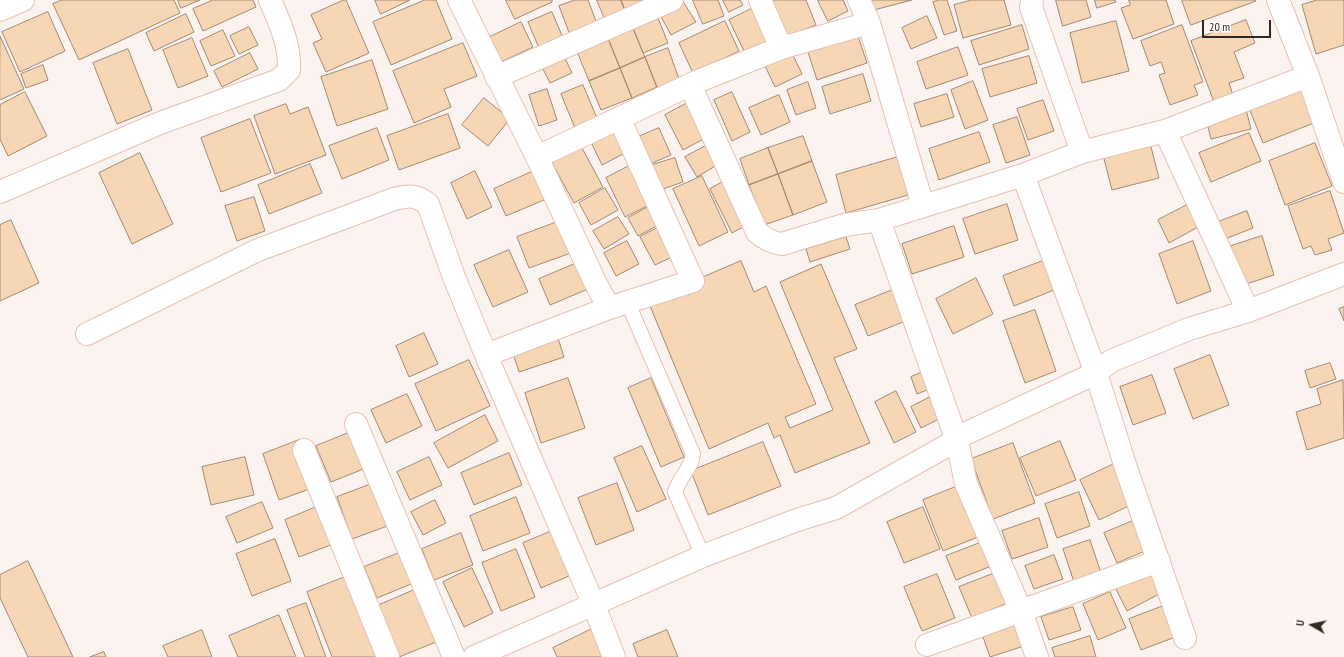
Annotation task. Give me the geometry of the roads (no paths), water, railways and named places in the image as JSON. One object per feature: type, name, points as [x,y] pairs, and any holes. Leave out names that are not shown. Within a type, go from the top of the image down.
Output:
[{"type":"street","points":[[0,10],[22,0]]},
{"type":"street","points":[[0,192],[160,123],[279,80],[289,70],[290,53],[286,37],[270,0]]},
{"type":"street","points":[[459,0],[496,77],[537,156],[594,282],[618,305]]},
{"type":"street","points":[[496,77],[672,0]]},
{"type":"street","points":[[760,0],[780,48]]},
{"type":"street","points":[[859,0],[869,23],[923,206]]},
{"type":"street","points":[[1032,0],[1031,7],[1082,152]]},
{"type":"street","points":[[1278,0],[1308,76],[1344,182]]},
{"type":"street","points":[[537,156],[690,85],[780,48],[869,23]]},
{"type":"street","points":[[690,85],[757,232],[768,241],[782,244],[844,225],[879,220],[1023,175],[1082,152],[1165,131],[1308,76]]},
{"type":"street","points":[[486,355],[618,305],[692,281],[619,118]]},
{"type":"street","points":[[1165,131],[1248,311]]},
{"type":"street","points":[[1023,175],[1096,373],[1126,468],[1186,638]]},
{"type":"street","points":[[87,334],[258,250],[394,199],[409,196],[420,197],[428,204],[454,277],[486,355],[593,603],[614,657]]},
{"type":"street","points":[[879,220],[956,439],[966,484],[1021,611],[1037,657]]},
{"type":"street","points":[[474,657],[593,603],[703,556],[797,520],[836,508],[956,439],[1096,373],[1111,361],[1182,331],[1248,311],[1344,274]]},
{"type":"street","points":[[356,424],[454,657]]},
{"type":"street","points":[[304,450],[388,657]]},
{"type":"street","points":[[927,645],[1159,561]]},
{"type":"lane","points":[[618,305],[693,454],[692,463],[678,483],[675,492],[703,556]]}]
